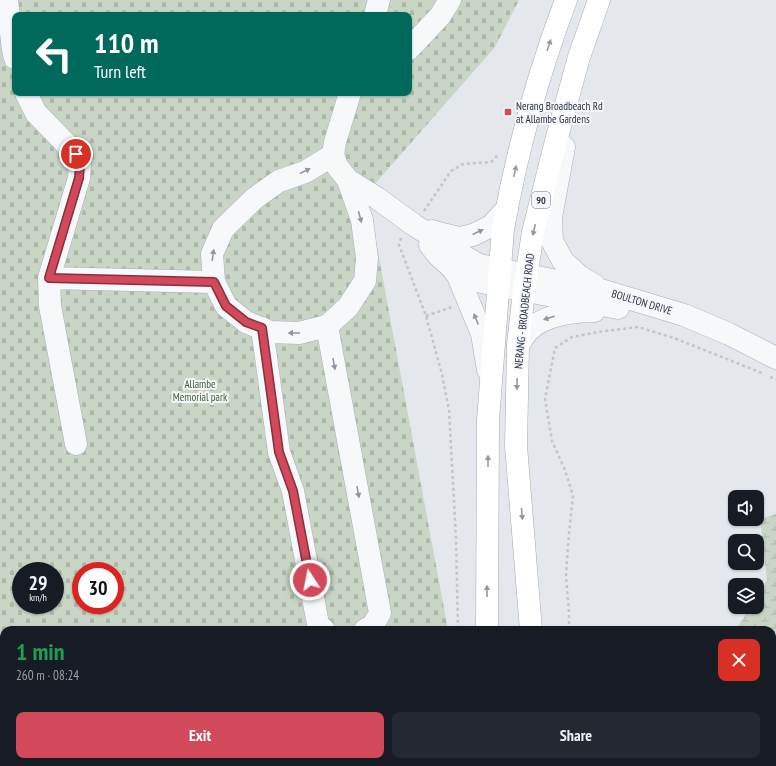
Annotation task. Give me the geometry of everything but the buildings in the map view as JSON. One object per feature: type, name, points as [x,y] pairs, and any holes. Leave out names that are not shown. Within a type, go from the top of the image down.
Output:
[{"type":"main road","points":[[487,626],[488,420],[503,229],[506,209],[524,130],[535,90],[551,39],[566,0]]},
{"type":"main road","name":"NERANG - BROADBEACH ROAD","points":[[531,626],[516,446],[518,345],[533,232],[579,57],[599,0]]},
{"type":"street","points":[[7,0],[12,42]]},
{"type":"street","points":[[376,12],[379,0]]},
{"type":"street","points":[[412,45],[440,16],[450,0]]},
{"type":"street","points":[[579,57],[551,217],[552,241],[563,261],[579,276],[601,290]]},
{"type":"street","points":[[28,96],[36,113],[76,154],[80,165],[79,178],[49,278],[50,306],[76,444]]},
{"type":"street","points":[[333,155],[305,172],[279,181],[255,198],[223,229],[212,254],[214,282],[226,306],[246,322],[270,332],[299,333],[327,326],[348,307],[365,281],[367,258],[362,220],[348,180],[337,166],[333,155],[334,142],[349,96]]},
{"type":"street","points":[[341,120],[364,96]]},
{"type":"street","points":[[348,180],[455,251],[499,277]]},
{"type":"street","points":[[414,223],[451,237],[466,237],[490,226],[506,209]]},
{"type":"street","points":[[414,223],[438,255],[458,276],[482,334],[491,385]]},
{"type":"street","points":[[452,268],[478,281],[499,277]]},
{"type":"street","name":"BOULTON DRIVE","points":[[499,277],[629,310],[776,359]]},
{"type":"street","points":[[49,278],[214,282]]},
{"type":"street","name":"BOULTON DRIVE","points":[[526,283],[601,290],[684,315],[729,334],[776,359]]},
{"type":"street","points":[[518,345],[529,330],[541,321],[548,318],[579,311],[629,310]]},
{"type":"street","points":[[327,326],[380,613],[371,626]]},
{"type":"street","points":[[262,328],[279,452],[293,491],[318,624],[320,626]]},
{"type":"path","points":[[458,626],[449,410],[442,374],[426,316],[400,245],[401,238],[414,223],[451,171],[463,164],[491,162],[499,154],[501,147]]},
{"type":"path","points":[[569,626],[566,576],[573,496],[565,470],[552,441],[545,399],[555,348],[572,337],[638,327],[674,338],[776,379]]},
{"type":"green space","name":"Allambe Memorial park","points":[[0,0],[519,0],[495,47],[367,193],[447,626],[0,626]]},
{"type":"green space","points":[[776,514],[776,626],[738,626],[746,614],[764,614],[764,585],[767,580],[764,554],[764,534],[762,534],[761,526],[764,526],[764,518]]},
{"type":"place","name":"Nerang Broadbeach Rd at Allambe Gardens","points":[[508,112]]},
{"type":"route","points":[[76,154],[80,165],[79,178],[49,278],[214,282],[226,306],[246,322],[262,328],[279,452],[293,491],[310,580]]}]
